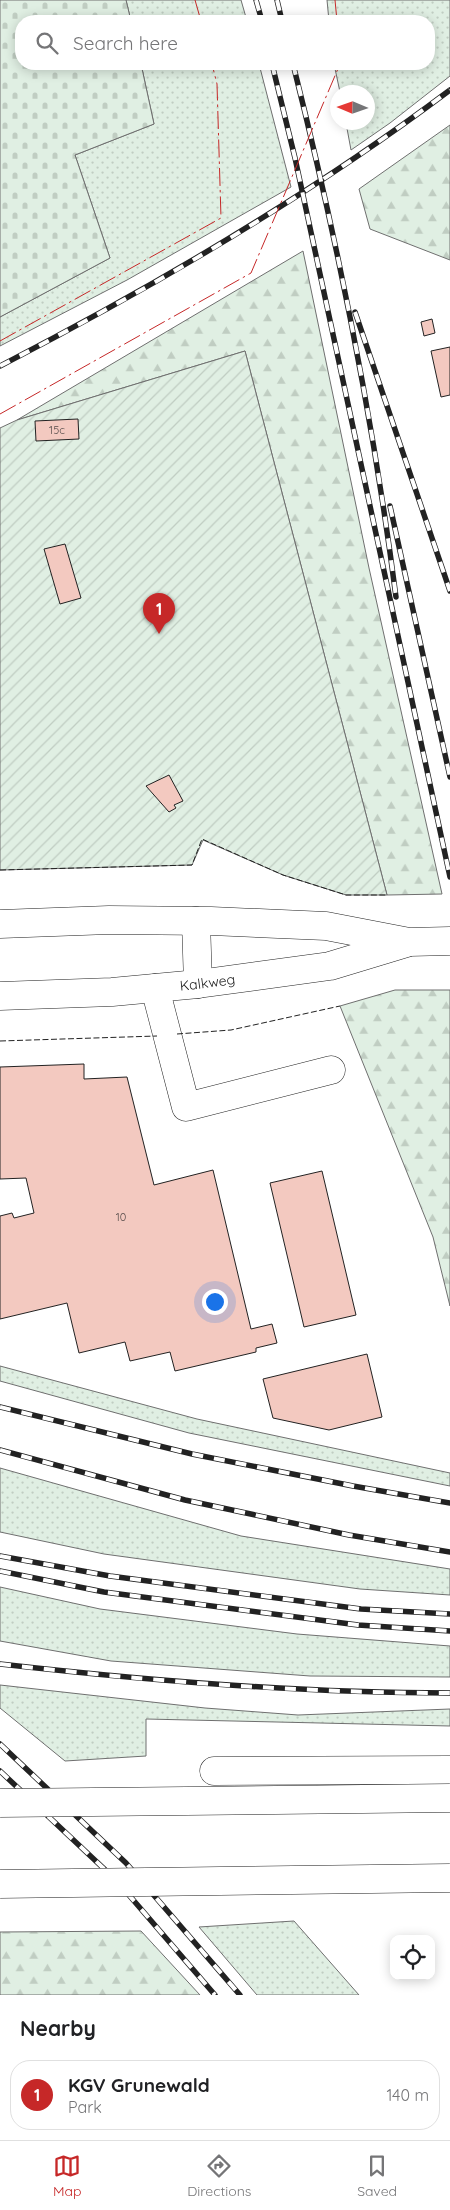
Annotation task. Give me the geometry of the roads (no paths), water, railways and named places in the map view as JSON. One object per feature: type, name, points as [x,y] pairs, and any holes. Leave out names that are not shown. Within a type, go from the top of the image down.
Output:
[{"type":"main road","name":"Kalkweg","points":[[0,924],[109,920],[196,921],[326,926],[409,942],[450,941]]},
{"type":"main road","points":[[196,921],[198,984]]},
{"type":"main road","name":"Kalkweg","points":[[0,996],[112,992],[198,984],[330,966],[409,942]]},
{"type":"main road","points":[[155,988],[186,1107],[331,1070]]},
{"type":"main road","points":[[214,1771],[450,1770]]},
{"type":"main road","points":[[0,1803],[450,1798]]},
{"type":"main road","points":[[0,1884],[450,1878]]},
{"type":"railway","points":[[256,0],[260,15]]},
{"type":"railway","points":[[277,0],[281,15]]},
{"type":"railway","points":[[273,70],[295,158],[450,877]]},
{"type":"railway","points":[[294,70],[339,262],[365,396],[396,597]]},
{"type":"railway","points":[[0,366],[117,304],[287,203],[397,129],[450,90]]},
{"type":"railway","points":[[355,312],[450,591]]},
{"type":"railway","points":[[390,506],[450,777]]},
{"type":"railway","points":[[0,1407],[192,1454],[450,1503]]},
{"type":"railway","points":[[0,1450],[185,1500],[349,1535],[450,1552]]},
{"type":"railway","points":[[0,1556],[110,1576],[361,1609],[450,1614]]},
{"type":"railway","points":[[0,1571],[104,1592],[358,1625],[450,1631]]},
{"type":"railway","points":[[0,1664],[112,1676],[225,1685],[337,1691],[450,1693]]},
{"type":"railway","points":[[0,1744],[126,1863],[240,1995]]},
{"type":"railway","points":[[0,1771],[116,1880],[215,1995]]},
{"type":"place","name":"KGV Grunewald","points":[[159,634]]}]
